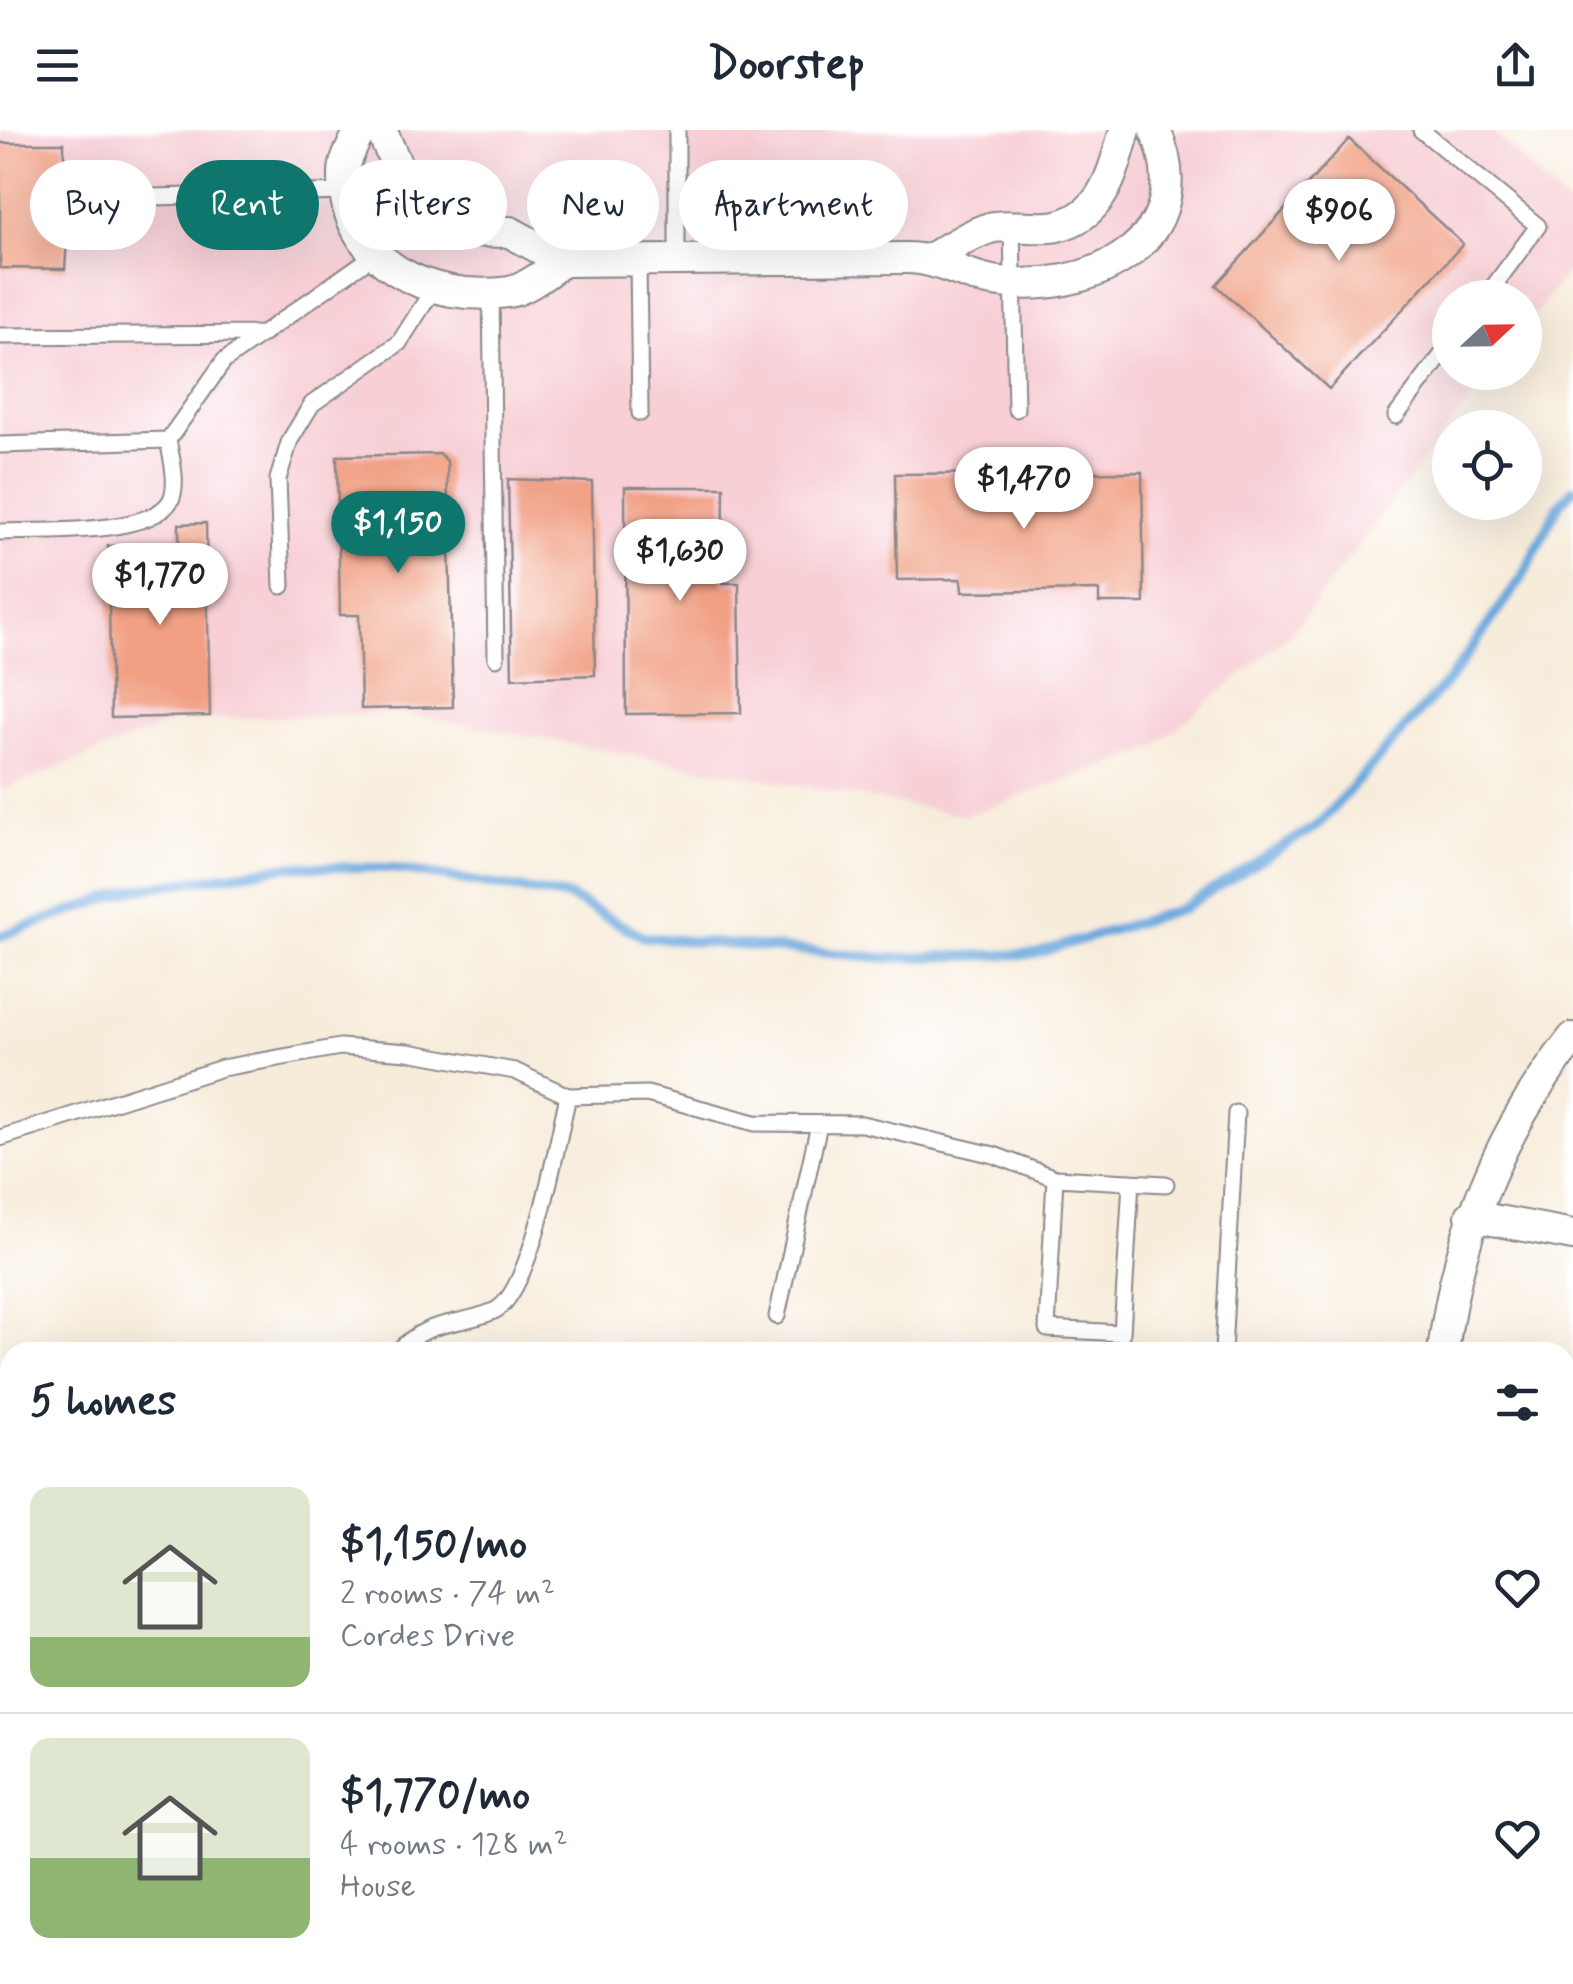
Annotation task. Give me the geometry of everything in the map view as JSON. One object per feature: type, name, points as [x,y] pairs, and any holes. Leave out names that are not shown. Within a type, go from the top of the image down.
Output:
[{"type":"street","points":[[348,160],[360,130]]},
{"type":"street","points":[[381,130],[416,208],[429,219],[459,231],[510,232],[563,262]]},
{"type":"street","points":[[931,258],[991,227],[1056,226],[1098,202],[1111,180],[1125,130]]},
{"type":"street","points":[[371,250],[392,270],[434,288],[491,292],[513,292],[563,262],[638,260],[931,258],[992,282],[1085,277],[1126,258],[1166,204],[1168,158],[1155,130]]},
{"type":"street","points":[[1444,1342],[1453,1285],[1471,1216],[1524,1108],[1573,1038]]},
{"type":"street","points":[[1471,1216],[1573,1236]]},
{"type":"lane","points":[[677,130],[677,260]]},
{"type":"lane","points":[[1420,130],[1538,226],[1498,280]]},
{"type":"lane","points":[[156,197],[339,192]]},
{"type":"lane","points":[[1012,227],[1016,410]]},
{"type":"lane","points":[[0,532],[138,524],[168,506],[174,492],[168,440],[224,361],[374,255]]},
{"type":"lane","points":[[638,260],[640,414]]},
{"type":"lane","points":[[282,586],[278,479],[290,440],[312,404],[399,343],[434,288]]},
{"type":"lane","points":[[491,292],[496,658]]},
{"type":"lane","points":[[0,336],[264,334]]},
{"type":"lane","points":[[1396,416],[1432,368]]},
{"type":"lane","points":[[0,445],[168,440]]},
{"type":"lane","points":[[0,1138],[222,1068],[340,1048],[408,1052],[515,1071],[568,1096],[647,1094],[755,1123],[881,1128],[994,1155],[1055,1178],[1166,1184]]},
{"type":"lane","points":[[407,1342],[418,1331],[493,1311],[511,1300],[526,1270],[568,1096]]},
{"type":"lane","points":[[1224,1342],[1236,1113]]},
{"type":"lane","points":[[777,1316],[820,1124]]},
{"type":"lane","points":[[1055,1178],[1046,1329],[1122,1333],[1131,1182]]},
{"type":"shaded area","points":[[0,130],[1491,130],[1573,211],[1573,264],[1542,305],[1542,280],[1432,280],[1432,390],[1477,390],[1462,410],[1432,410],[1432,449],[1293,631],[1152,749],[966,816],[403,713],[178,720],[0,791]]},
{"type":"building","points":[[1349,139],[1463,244],[1329,389],[1216,285]]},
{"type":"building","points":[[0,143],[64,143],[64,160],[30,160],[30,250],[66,250],[65,269],[0,268]]},
{"type":"building","points":[[440,454],[447,461],[453,707],[361,709],[359,615],[340,615],[337,456]]},
{"type":"building","points":[[1142,472],[1144,603],[1099,603],[1099,590],[962,592],[961,579],[897,580],[895,474]]},
{"type":"building","points":[[508,479],[592,482],[595,675],[512,678]]},
{"type":"building","points":[[625,487],[724,487],[723,583],[739,583],[741,713],[626,714]]},
{"type":"building","points":[[206,523],[210,716],[111,718],[108,546],[179,545],[179,524]]},
{"type":"waterway","points":[[0,936],[132,890],[288,866],[391,868],[569,897],[644,937],[887,958],[1035,954],[1181,909],[1318,825],[1451,677],[1521,579],[1558,506],[1573,489]]}]
